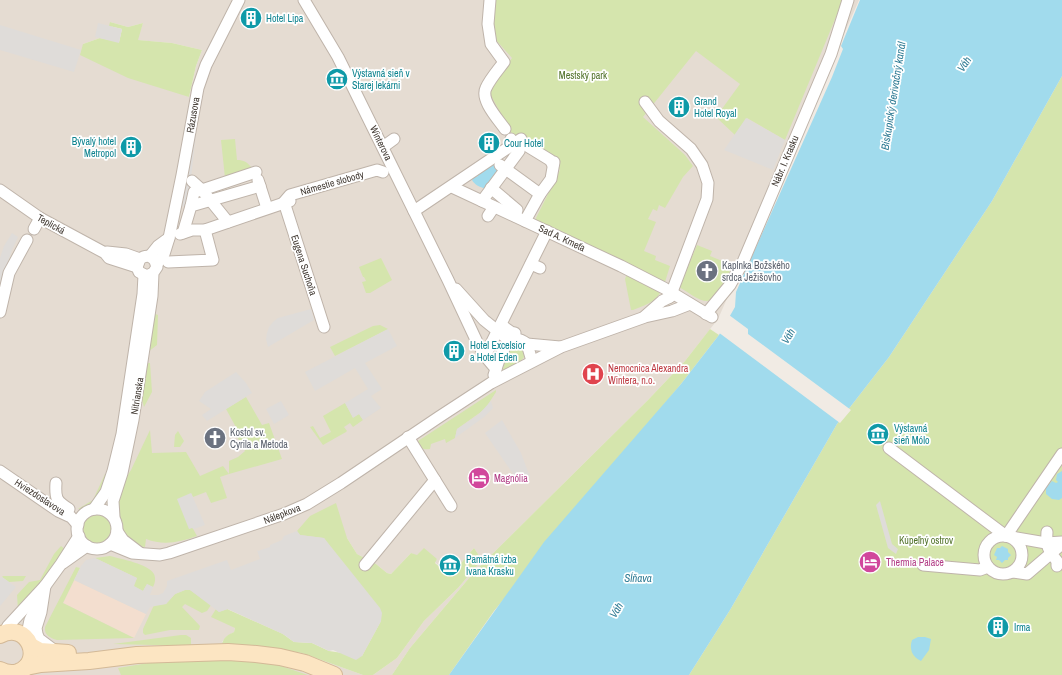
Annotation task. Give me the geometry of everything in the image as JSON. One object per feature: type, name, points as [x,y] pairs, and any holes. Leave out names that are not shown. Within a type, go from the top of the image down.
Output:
[{"type":"main road","points":[[2,634],[11,632],[18,633],[40,651],[57,653],[137,655],[220,652],[249,653],[294,660],[334,675]]},
{"type":"main road","points":[[26,667],[31,657],[28,642]]},
{"type":"main road","points":[[6,673],[41,664],[89,661],[137,655]]},
{"type":"street","name":"Rázusova","points":[[150,265],[164,254],[169,238],[198,88],[206,65],[239,0]]},
{"type":"street","name":"Winterova","points":[[304,0],[310,18],[338,58],[383,147],[387,168],[414,211],[458,312],[477,342],[486,353],[495,377]]},
{"type":"street","points":[[490,0],[488,24],[491,44],[504,62],[485,88],[484,95],[486,102],[505,129]]},
{"type":"street","name":"Nábr. I. Krasku","points":[[710,316],[743,262],[831,54],[848,0]]},
{"type":"street","points":[[645,102],[659,121],[690,149],[702,165],[708,183],[707,199],[671,295],[645,316]]},
{"type":"street","points":[[383,147],[394,139]]},
{"type":"street","points":[[414,211],[518,143]]},
{"type":"street","points":[[518,143],[554,163],[551,179],[544,193],[527,218]]},
{"type":"street","points":[[482,201],[505,169],[518,143]]},
{"type":"street","points":[[492,159],[505,169],[544,193]]},
{"type":"street","name":"Námestie slobody","points":[[191,206],[184,229],[205,230],[387,168]]},
{"type":"street","points":[[196,187],[255,170],[267,208]]},
{"type":"street","points":[[196,187],[191,206],[260,186]]},
{"type":"street","points":[[196,187],[212,201],[228,222]]},
{"type":"street","name":"Sad A. Kmeťa","points":[[452,187],[494,207],[512,210],[547,231],[621,266],[710,316]]},
{"type":"street","points":[[491,188],[512,210]]},
{"type":"street","name":"Teplická","points":[[0,190],[40,218],[105,253],[113,252],[126,254],[150,265],[214,261],[205,230]]},
{"type":"street","name":"Eugena Suchoňa","points":[[284,202],[324,327]]},
{"type":"street","points":[[488,216],[494,207]]},
{"type":"street","points":[[34,229],[40,218]]},
{"type":"street","points":[[486,353],[536,266],[547,231]]},
{"type":"street","points":[[0,312],[9,273],[27,240]]},
{"type":"street","name":"Nitrianska","points":[[2,634],[45,586],[61,564],[78,530],[80,519],[90,511],[106,492],[122,434],[143,294],[150,265]]},
{"type":"street","name":"Nitrianska","points":[[117,531],[113,501],[122,473],[133,420],[150,304],[150,265]]},
{"type":"street","name":"Winterova","points":[[444,282],[484,320],[498,331],[512,337]]},
{"type":"street","points":[[671,295],[676,303],[676,308]]},
{"type":"street","points":[[495,377],[504,347],[512,337],[527,344],[561,347],[645,316],[672,311],[676,308],[690,304]]},
{"type":"street","points":[[527,344],[532,361]]},
{"type":"street","name":"Nálepkova","points":[[110,544],[126,552],[160,555],[284,514],[307,504],[341,483],[495,377],[561,347]]},
{"type":"street","points":[[408,437],[451,506]]},
{"type":"street","points":[[892,450],[1006,536],[1016,541],[1022,551],[1022,576]]},
{"type":"street","points":[[1006,536],[1062,454]]},
{"type":"street","name":"Hviezdoslavova","points":[[0,471],[58,511],[71,517],[78,530]]},
{"type":"street","points":[[365,565],[435,480]]},
{"type":"street","points":[[52,506],[50,492],[56,483],[55,494],[60,503],[74,511],[90,511],[100,509],[106,511],[114,517]]},
{"type":"street","points":[[78,530],[82,541],[87,546],[99,549],[110,544],[115,538],[117,531]]},
{"type":"street","points":[[117,531],[123,540],[141,554]]},
{"type":"street","points":[[999,537],[1046,537],[1062,543],[1057,561],[1022,576],[997,573],[988,567],[985,562],[984,555],[988,543],[999,537]]},
{"type":"street","points":[[1046,537],[1057,561]]},
{"type":"street","name":"Nitrianska","points":[[61,564],[87,546]]},
{"type":"street","points":[[923,565],[980,570],[988,567]]},
{"type":"street","points":[[45,586],[41,612],[36,628],[37,634],[39,639],[57,653]]},
{"type":"street","name":"Nitrianska","points":[[28,642],[30,620],[45,586]]},
{"type":"shaded area","points":[[0,0],[859,0],[718,319],[685,361],[648,400],[475,571],[410,648],[392,675],[373,675],[397,658],[424,621],[458,588],[482,560],[474,548],[450,576],[435,562],[437,559],[417,556],[411,553],[391,574],[387,573],[376,564],[357,554],[347,538],[310,516],[381,621],[362,656],[283,634],[228,609],[235,628],[234,632],[227,636],[222,642],[302,653],[363,675],[0,675]],"holes":[[[110,22],[128,27],[143,23],[137,40],[172,43],[202,50],[196,66],[189,97],[83,44],[100,38],[119,43]],[[99,515],[108,521],[111,529],[111,533],[101,543],[87,539],[83,529],[87,519]]]},
{"type":"shaded area","points":[[98,23],[122,29],[119,43],[95,37]]},
{"type":"shaded area","points":[[0,25],[81,50],[74,72],[0,50]]},
{"type":"shaded area","points":[[746,118],[785,140],[773,170],[724,150]]},
{"type":"shaded area","points":[[194,125],[197,125],[190,187],[186,207],[180,206]]},
{"type":"shaded area","points":[[12,233],[18,237],[6,267],[0,291],[0,258],[4,246]]},
{"type":"shaded area","points":[[311,309],[314,320],[268,347],[266,339],[267,333],[273,322],[278,318]]},
{"type":"shaded area","points":[[388,329],[397,346],[365,363],[382,389],[371,396],[381,408],[363,420],[359,414],[353,418],[345,403],[368,389],[355,368],[315,391],[305,372]]},
{"type":"shaded area","points":[[236,372],[246,383],[252,393],[207,421],[202,415],[211,409],[199,401],[205,392]]},
{"type":"shaded area","points":[[281,401],[289,415],[274,424],[266,409]]},
{"type":"shaded area","points":[[491,401],[493,408],[484,417],[455,438],[457,429],[478,415]]},
{"type":"shaded area","points":[[502,420],[521,453],[530,477],[520,484],[485,433]]},
{"type":"shaded area","points":[[191,493],[205,525],[194,529],[189,529],[177,499]]},
{"type":"shaded area","points":[[880,501],[892,544],[898,549],[896,554],[888,548],[876,505]]},
{"type":"shaded area","points":[[297,531],[300,535],[324,538],[380,608],[382,613],[381,621],[362,656],[356,660],[333,650],[329,651],[312,643],[294,642],[283,634],[228,609],[219,612],[190,590],[185,590],[175,594],[166,604],[150,607],[146,614],[74,580],[81,566],[86,560],[95,558],[137,578],[134,586],[143,591],[147,584],[153,587],[150,595],[158,595],[163,593],[167,586],[167,581],[227,560],[231,570],[260,559],[257,550],[270,547],[270,545],[282,540],[284,536]]},
{"type":"shaded area","points":[[2,577],[16,587],[0,606],[0,578]]},
{"type":"shaded area","points":[[74,580],[146,614],[134,638],[63,603]]},
{"type":"green space","name":"Mestský park","points":[[494,0],[843,0],[785,140],[747,118],[735,135],[716,117],[740,84],[696,51],[643,117],[685,155],[693,166],[683,177],[665,208],[659,205],[657,211],[653,209],[648,219],[656,222],[644,251],[656,256],[655,260],[670,266],[665,282],[535,220],[560,170],[551,158],[515,139],[490,94],[490,88],[512,58],[495,39],[491,24]]},
{"type":"green space","points":[[110,22],[128,27],[143,23],[138,40],[172,43],[202,50],[196,66],[189,97],[128,78],[80,55],[83,44],[100,38],[119,42],[122,29],[109,26]]},
{"type":"green space","name":"Kúpeľný ostrov","points":[[1062,76],[1062,675],[689,675],[730,610],[837,424],[889,357],[992,201]]},
{"type":"green space","points":[[235,139],[237,160],[242,160],[249,164],[252,168],[225,178],[221,140]]},
{"type":"green space","points":[[697,245],[712,251],[710,256],[732,265],[718,294],[714,299],[709,301],[698,299],[679,287]]},
{"type":"green space","points":[[381,258],[392,280],[370,293],[366,293],[362,282],[366,281],[359,267]]},
{"type":"green space","points":[[627,274],[660,293],[648,304],[631,310],[625,279]]},
{"type":"green space","points":[[153,313],[158,315],[157,345],[148,352]]},
{"type":"green space","points":[[380,325],[388,329],[335,356],[330,347],[373,326]]},
{"type":"green space","points":[[710,329],[719,335],[681,384],[494,611],[449,675],[392,675],[410,648],[475,571],[648,400],[685,361]]},
{"type":"green space","points":[[517,345],[523,347],[525,356],[517,364],[502,372],[509,353]]},
{"type":"green space","points":[[147,363],[150,363],[152,392],[144,407],[141,397]]},
{"type":"green space","points":[[496,390],[485,409],[457,429],[455,438],[446,443],[445,439],[431,444],[430,449],[423,449],[420,447],[418,441]]},
{"type":"green space","points":[[246,397],[262,425],[269,423],[282,459],[229,474],[229,461],[238,457],[245,451],[235,433],[238,431],[226,409]]},
{"type":"green space","points":[[345,403],[353,417],[359,414],[363,420],[353,427],[350,423],[344,427],[347,431],[346,432],[323,445],[310,427],[313,426],[320,438],[331,432],[323,416]]},
{"type":"green space","points":[[150,430],[152,453],[186,452],[200,476],[223,466],[229,474],[220,477],[227,498],[211,503],[206,492],[193,497],[191,493],[189,529],[192,527],[197,536],[166,543],[146,539],[145,547],[137,546],[122,533],[121,524],[116,510],[122,484],[131,470]]},
{"type":"green space","points":[[178,431],[184,441],[180,447],[174,447],[175,435]]},
{"type":"green space","points":[[109,473],[104,490],[98,501],[92,506],[78,509],[93,500],[105,474]]},
{"type":"green space","points":[[336,503],[347,538],[357,554],[376,564],[387,573],[391,574],[411,553],[417,555],[424,548],[437,559],[435,563],[450,576],[474,548],[482,560],[458,588],[424,621],[397,658],[373,675],[363,675],[302,653],[222,645],[224,639],[234,632],[235,628],[211,617],[216,609],[219,612],[227,609],[283,634],[294,642],[312,643],[329,651],[362,656],[381,621],[324,538],[300,535],[297,531],[310,516]]},
{"type":"green space","points":[[97,515],[107,519],[111,529],[107,539],[97,543],[87,539],[83,529],[87,519]]},
{"type":"green space","points":[[61,546],[66,550],[18,610],[17,595],[29,582],[40,580],[54,554]]},
{"type":"green space","points":[[110,556],[147,567],[154,574],[155,582],[153,587],[147,584],[143,591],[133,586],[137,578],[95,558]]},
{"type":"green space","points":[[76,567],[80,568],[63,603],[134,638],[57,640],[50,637],[45,632],[45,627]]},
{"type":"green space","points":[[26,576],[23,581],[9,582],[2,577]]},
{"type":"green space","points":[[185,590],[190,590],[211,605],[207,611],[202,613],[185,604],[182,607],[200,626],[199,630],[170,630],[145,635],[143,633],[143,629],[154,605],[166,604],[175,594]]},
{"type":"green space","points":[[186,635],[191,638],[191,646],[113,644]]},
{"type":"green space","points":[[222,660],[269,662],[308,675],[121,675],[118,668],[154,662]]},
{"type":"water","points":[[860,0],[1062,0],[1062,76],[992,201],[889,357],[837,424],[730,610],[689,675],[449,675],[544,542],[681,384],[719,335],[735,307],[736,292],[832,77],[843,49],[841,46]]},
{"type":"water","points":[[495,163],[503,169],[487,188],[480,187],[474,183],[472,180],[474,177],[477,177],[479,173]]},
{"type":"water","points":[[1062,471],[1062,498],[1059,500],[1052,499],[1046,494],[1046,487],[1052,481],[1056,483],[1058,482],[1056,480],[1057,474]]},
{"type":"water","points":[[1002,546],[1008,549],[1008,552],[1011,555],[1008,560],[1005,560],[1002,563],[999,560],[996,560],[997,557],[994,555],[997,548]]},
{"type":"water","points":[[918,637],[931,639],[929,650],[921,661],[913,655],[911,650],[912,640]]},
{"type":"pier","points":[[729,315],[748,329],[748,334],[851,410],[840,423],[718,332]]},
{"type":"place","name":"Hotel Lipa","points":[[251,18]]},
{"type":"place","name":"Výstavná sieň v Starej lekárni","points":[[337,79]]},
{"type":"place","name":"Grand Hotel Royal","points":[[679,107]]},
{"type":"place","name":"Cour Hotel","points":[[489,143]]},
{"type":"place","name":"Bývalý hotel Metropol","points":[[131,147]]},
{"type":"place","name":"Kaplnka Božského srdca Ježišovho","points":[[707,271]]},
{"type":"place","name":"Hotel Excelsior a Hotel Eden","points":[[454,351]]},
{"type":"place","name":"Nemocnica Alexandra Wintera, n.o.","points":[[593,374]]},
{"type":"place","name":"Výstavná sieň Mólo","points":[[878,434]]},
{"type":"place","name":"Kostol sv. Cyrila a Metoda","points":[[215,438]]},
{"type":"place","name":"Magnólia","points":[[479,478]]},
{"type":"place","name":"Thermia Palace","points":[[870,562]]},
{"type":"place","name":"Pamätná izba Ivana Krasku","points":[[450,565]]},
{"type":"place","name":"Irma","points":[[998,627]]},
{"type":"water label","name":"Váh","points":[[964,64]]},
{"type":"water label","name":"Biskupický derivačný kanál","points":[[893,96]]},
{"type":"water label","name":"Váh","points":[[788,336]]},
{"type":"water label","name":"Sĺňava","points":[[638,578]]},
{"type":"water label","name":"Váh","points":[[616,610]]}]
